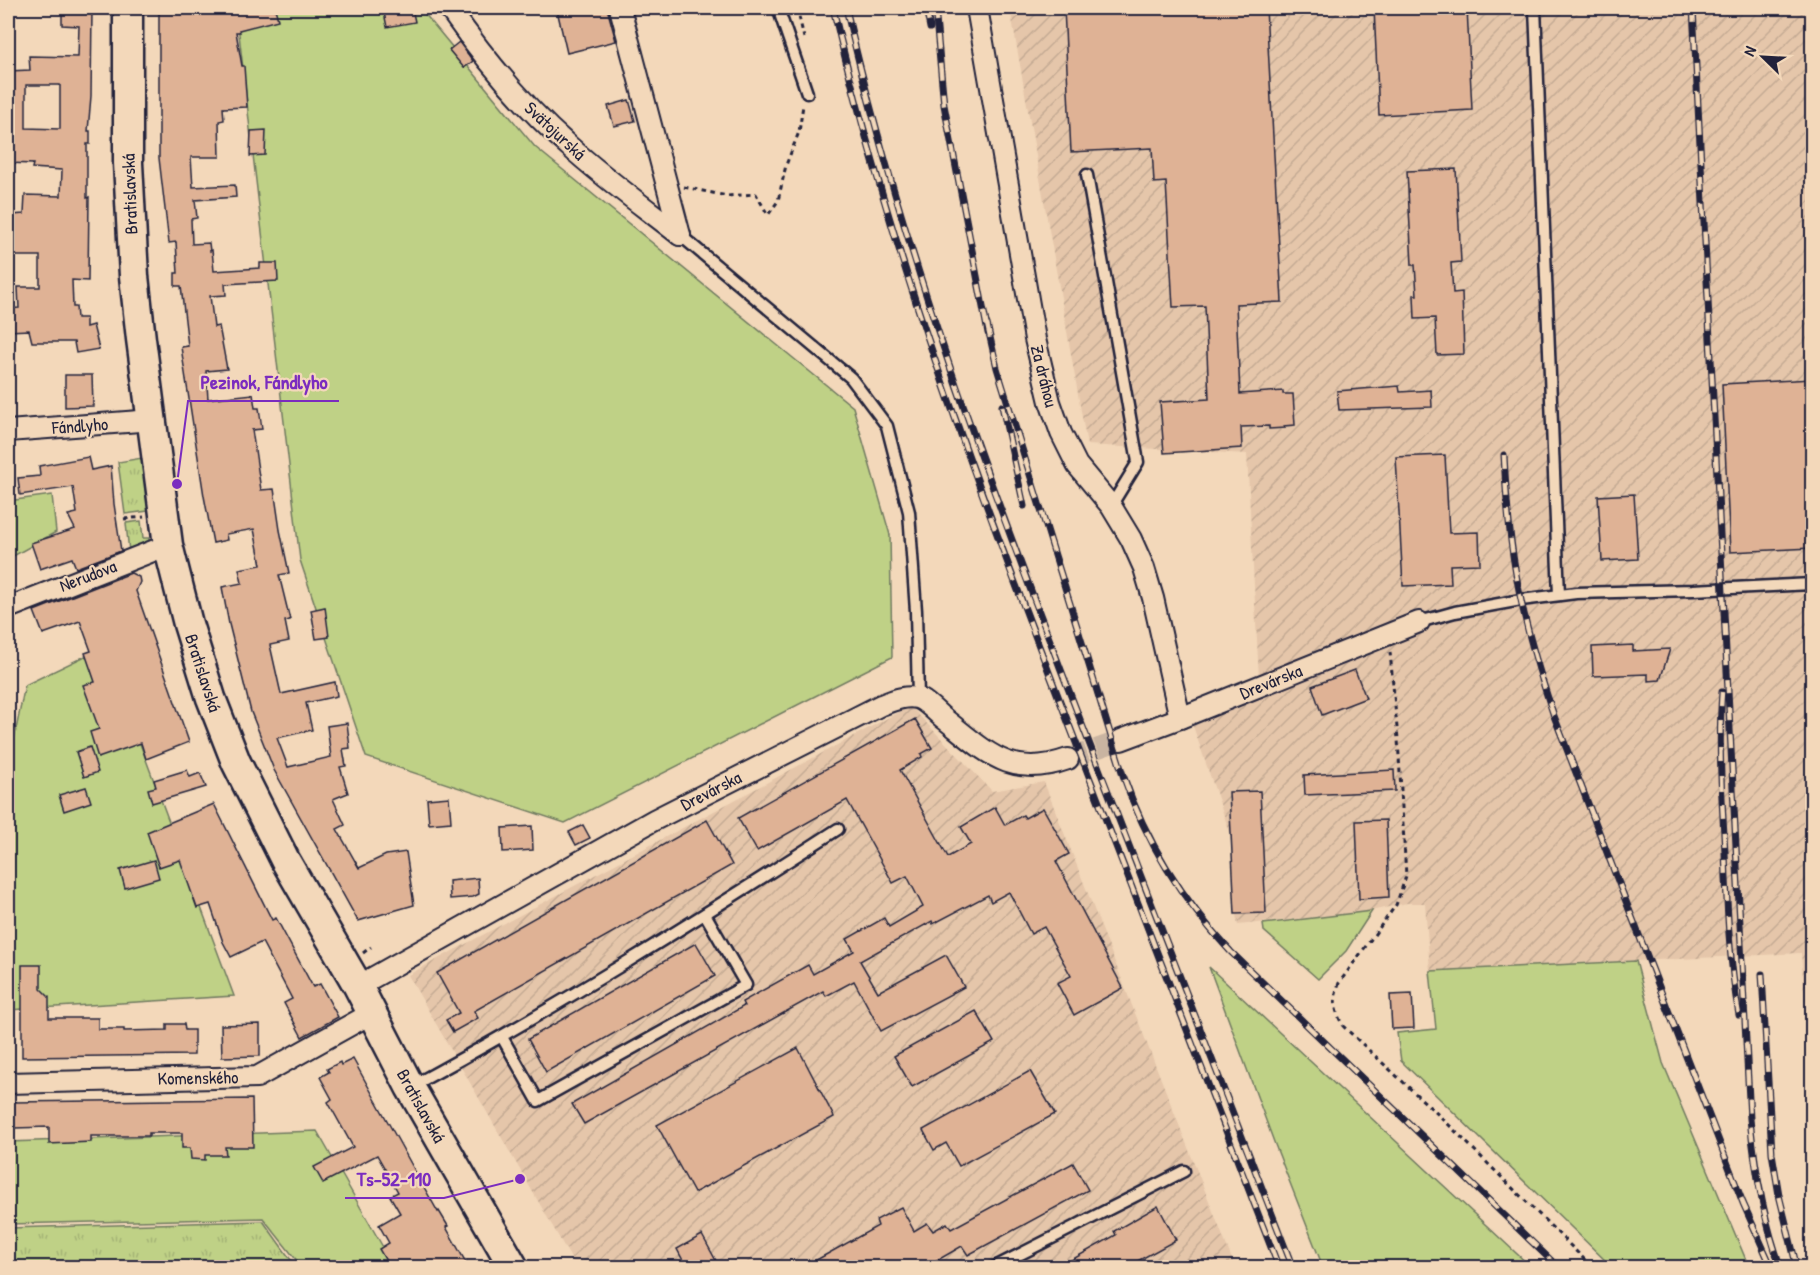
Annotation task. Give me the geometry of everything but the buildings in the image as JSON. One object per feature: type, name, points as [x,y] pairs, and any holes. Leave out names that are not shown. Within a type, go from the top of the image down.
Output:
[{"type":"main road","name":"Bratislavská","points":[[128,8],[130,216],[141,339],[168,545],[210,698],[236,762],[285,861],[358,986],[410,1087],[514,1268]]},
{"type":"street","name":"Svätojurská","points":[[449,8],[478,48],[521,99],[569,146],[680,235]]},
{"type":"street","points":[[620,8],[680,235]]},
{"type":"street","name":"Za dráhou","points":[[977,8],[1035,339],[1050,402],[1061,433],[1077,465],[1111,506],[1131,539],[1144,568],[1180,718]]},
{"type":"street","name":"Fándlyho","points":[[8,431],[153,420]]},
{"type":"street","name":"Nerudova","points":[[8,608],[168,545]]},
{"type":"street","name":"Drevárska","points":[[1121,740],[1419,622]]},
{"type":"street","name":"Drevárska","points":[[358,986],[654,820],[881,705],[900,698],[918,698]]},
{"type":"street","points":[[918,698],[988,753],[1005,763],[1027,767],[1051,765],[1068,759]]},
{"type":"street","name":"Komenského","points":[[8,1083],[256,1077],[372,1013]]},
{"type":"lane","points":[[778,8],[807,93]]},
{"type":"lane","points":[[1535,8],[1559,595]]},
{"type":"lane","points":[[1088,175],[1138,462],[1111,506]]},
{"type":"lane","points":[[680,235],[851,378],[887,426],[909,512],[916,611],[918,698]]},
{"type":"lane","points":[[1419,622],[1466,610],[1576,593],[1693,591],[1812,584]]},
{"type":"lane","points":[[410,1087],[502,1037],[705,914],[838,828]]},
{"type":"lane","points":[[502,1037],[538,1101],[746,985],[705,914]]},
{"type":"lane","points":[[993,1268],[1184,1171]]},
{"type":"path","points":[[668,186],[692,188],[727,196],[756,194],[768,214],[778,201],[786,165],[800,132],[802,108],[807,93]]},
{"type":"path","points":[[1388,634],[1407,876],[1396,905],[1339,983],[1334,997],[1336,1014],[1342,1026],[1446,1122],[1593,1268]]},
{"type":"shaded area","points":[[1010,8],[1812,8],[1812,1097],[1801,953],[1430,971],[1425,903],[1407,903],[1366,912],[1238,925],[1230,833],[1193,726],[1260,697],[1247,454],[1087,445]]},
{"type":"shaded area","points":[[910,706],[992,791],[1044,782],[1235,1267],[613,1268],[608,1259],[593,1267],[576,1267],[408,975]]},
{"type":"green space","points":[[236,8],[420,8],[535,147],[853,407],[890,535],[892,657],[565,823],[366,757],[300,560]]},
{"type":"green space","points":[[142,458],[148,511],[125,514],[118,462]]},
{"type":"green space","points":[[52,495],[56,532],[8,559],[8,501]]},
{"type":"green space","points":[[141,521],[143,538],[149,538],[149,542],[129,552],[126,523]]},
{"type":"green space","points":[[104,647],[234,996],[8,1010],[8,769],[25,685]]},
{"type":"green space","points":[[1372,911],[1346,951],[1318,979],[1264,931],[1263,924]]},
{"type":"green space","points":[[1636,961],[1663,1063],[1749,1267],[1612,1267],[1401,1061],[1397,1033],[1436,1029],[1430,971]]},
{"type":"green space","points":[[1209,967],[1531,1267],[1323,1267]]},
{"type":"green space","points":[[317,1131],[392,1263],[382,1267],[302,1267],[263,1218],[8,1224],[8,1142]]},
{"type":"green space","points":[[263,1221],[296,1267],[8,1267],[8,1228]]},
{"type":"tunnel","points":[[1068,759],[1121,740]]},
{"type":"railway","points":[[833,8],[881,190],[969,458],[1034,634],[1279,1268]]},
{"type":"railway","points":[[846,8],[868,99],[921,280],[982,458],[1081,722],[1293,1268]]},
{"type":"railway","points":[[926,8],[930,28]]},
{"type":"railway","points":[[935,8],[944,105],[988,333]]},
{"type":"railway","points":[[1693,8],[1750,1119],[1761,1194],[1769,1231],[1781,1268]]},
{"type":"railway","points":[[987,324],[997,368],[1123,775],[1143,824],[1167,869],[1197,912],[1231,952],[1559,1268]]},
{"type":"railway","points":[[1002,406],[1024,506]]},
{"type":"railway","points":[[1504,455],[1511,545],[1519,592],[1548,698],[1743,1203],[1772,1268]]},
{"type":"railway","points":[[1722,692],[1721,772],[1728,914],[1739,1015]]},
{"type":"railway","points":[[1762,974],[1772,1153],[1779,1195],[1797,1268]]},
{"type":"railway","points":[[1812,1032],[1812,1046]]},
{"type":"place","name":"Pezinok, Fándlyho","points":[[177,484]]},
{"type":"place","name":"Ts-52-110","points":[[520,1179]]}]
